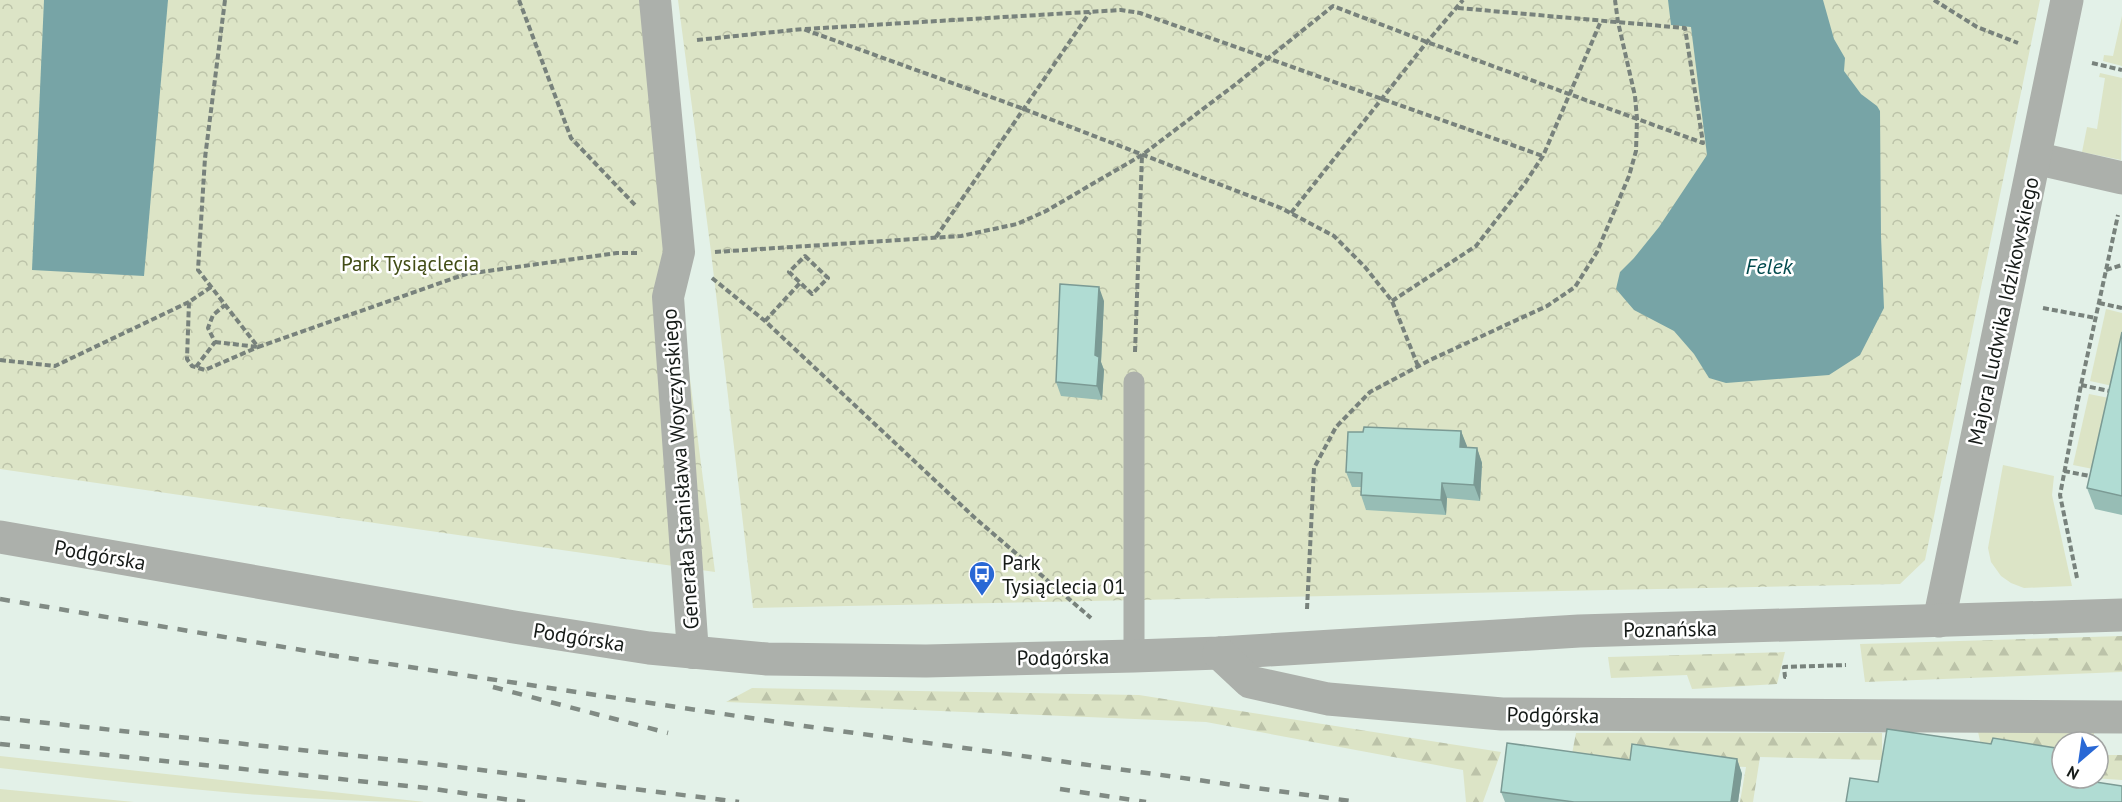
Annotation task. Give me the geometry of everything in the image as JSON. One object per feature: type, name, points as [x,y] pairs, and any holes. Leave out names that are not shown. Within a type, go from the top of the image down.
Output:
[{"type":"street","name":"Generała Stanisława Woyczyńskiego","points":[[655,0],[679,252],[668,297],[693,653]]},
{"type":"street","name":"Majora Ludwika Idzikowskiego","points":[[1939,621],[2067,0]]},
{"type":"street","points":[[2035,158],[2121,193]]},
{"type":"street","name":"Podgórska","points":[[0,537],[514,627],[693,653],[766,660],[864,661],[1134,656],[1219,652],[1250,682],[1328,699],[1502,714],[2122,717]]},
{"type":"street","name":"Poznańska","points":[[1219,652],[1579,631],[2122,615]]},
{"type":"lane","points":[[1134,382],[1134,656]]},
{"type":"path","points":[[225,0],[205,158],[198,270],[258,347]]},
{"type":"path","points":[[519,0],[571,138],[679,252],[765,321],[975,518],[1134,656]]},
{"type":"path","points":[[1291,213],[1463,0]]},
{"type":"path","points":[[1307,610],[1314,468],[1336,427],[1370,392],[1418,366],[1547,306],[1575,287],[1597,252],[1629,176],[1636,151],[1635,96],[1615,0]]},
{"type":"path","points":[[1934,0],[1977,27],[2030,48],[2056,54]]},
{"type":"path","points":[[189,302],[187,359],[192,366],[205,370],[258,347],[466,274],[617,253],[711,252],[961,236],[994,231],[1046,211],[1142,155],[1333,6],[1703,143],[1684,28],[1458,8]]},
{"type":"path","points":[[660,44],[803,29],[1121,10],[1140,13],[1543,156]]},
{"type":"path","points":[[936,237],[1090,12]]},
{"type":"path","points":[[1392,301],[1476,246],[1525,183],[1543,156],[1600,21]]},
{"type":"path","points":[[803,29],[1024,109],[1291,213],[1334,236],[1365,267],[1392,301],[1418,366]]},
{"type":"path","points":[[1134,382],[1142,155]]},
{"type":"path","points":[[2077,580],[2060,495],[2121,193]]},
{"type":"path","points":[[805,256],[828,278],[812,294],[800,283],[789,272],[805,256]]},
{"type":"path","points":[[2106,270],[2122,264]]},
{"type":"path","points":[[765,321],[800,283]]},
{"type":"path","points":[[0,360],[55,366],[189,302],[211,287]]},
{"type":"path","points":[[2004,300],[2096,318]]},
{"type":"path","points":[[2099,303],[2122,308]]},
{"type":"path","points":[[215,342],[208,328],[213,315],[225,305]]},
{"type":"path","points":[[215,342],[258,347]]},
{"type":"path","points":[[196,367],[215,342]]},
{"type":"path","points":[[2081,385],[2120,393]]},
{"type":"path","points":[[2064,471],[2102,478]]},
{"type":"green space","name":"Park Tysiąclecia","points":[[0,0],[641,0],[715,572],[0,469]]},
{"type":"green space","points":[[678,0],[2040,0],[1925,560],[1900,584],[753,608],[711,252]]},
{"type":"green space","points":[[2122,16],[2122,66],[2103,61],[2104,55],[2113,56]]},
{"type":"green space","points":[[2100,73],[2122,78],[2121,160],[2082,152],[2087,127],[2097,129],[2105,78],[2099,77]]},
{"type":"green space","points":[[2106,309],[2122,313],[2122,358],[2117,387],[2090,381]]},
{"type":"green space","points":[[2089,394],[2114,399],[2098,470],[2073,465]]},
{"type":"green space","points":[[2003,465],[2054,476],[2052,495],[2072,586],[2024,588],[2001,576],[1991,562],[1988,548]]},
{"type":"green space","points":[[2122,636],[2122,672],[1865,682],[1860,644]]},
{"type":"green space","points":[[1785,652],[1777,684],[1692,689],[1687,675],[1611,678],[1608,657]]},
{"type":"green space","points":[[752,688],[1139,695],[1501,752],[1483,802],[1466,802],[1463,770],[1206,722],[726,702]]},
{"type":"green space","points":[[1977,727],[2065,730],[2050,730],[2050,759],[1983,755]]},
{"type":"green space","points":[[1576,733],[1882,733],[1882,760],[1760,757],[1753,802],[1740,802],[1746,767],[1571,759]]},
{"type":"green space","points":[[2110,755],[2122,755],[2122,780],[2110,779]]},
{"type":"green space","points":[[0,756],[425,802],[319,799],[106,780],[0,768]]},
{"type":"green space","points":[[0,789],[134,802],[0,802]]},
{"type":"water","points":[[44,0],[168,0],[144,276],[32,270]]},
{"type":"water","name":"Felek","points":[[1668,0],[1823,0],[1834,39],[1845,58],[1844,71],[1861,94],[1880,111],[1884,308],[1860,355],[1829,375],[1726,383],[1709,378],[1694,354],[1674,331],[1634,310],[1616,289],[1620,272],[1659,227],[1707,155],[1691,27],[1671,25]]},
{"type":"building","points":[[1060,284],[1099,287],[1095,355],[1099,357],[1097,386],[1056,382]]},
{"type":"building","points":[[2122,332],[2122,496],[2087,488]]},
{"type":"building","points":[[1364,427],[1461,431],[1460,447],[1477,448],[1474,485],[1442,483],[1441,500],[1361,495],[1362,473],[1346,472],[1348,432],[1363,432]]},
{"type":"building","points":[[1887,729],[1991,744],[1993,738],[2050,747],[2050,790],[2110,790],[2110,784],[2122,786],[2122,802],[1846,802],[1850,778],[1878,782]]},
{"type":"building","points":[[1507,743],[1630,760],[1632,744],[1737,759],[1731,802],[1574,802],[1501,792]]},
{"type":"railway","points":[[0,599],[337,656]]},
{"type":"railway","points":[[329,655],[804,726],[1358,802]]},
{"type":"railway","points":[[493,687],[668,733]]},
{"type":"railway","points":[[0,718],[433,764],[739,802]]},
{"type":"railway","points":[[0,744],[427,788],[525,802]]},
{"type":"railway","points":[[1060,789],[1146,802]]},
{"type":"place","name":"Park Tysiąclecia 01","points":[[982,597]]}]
